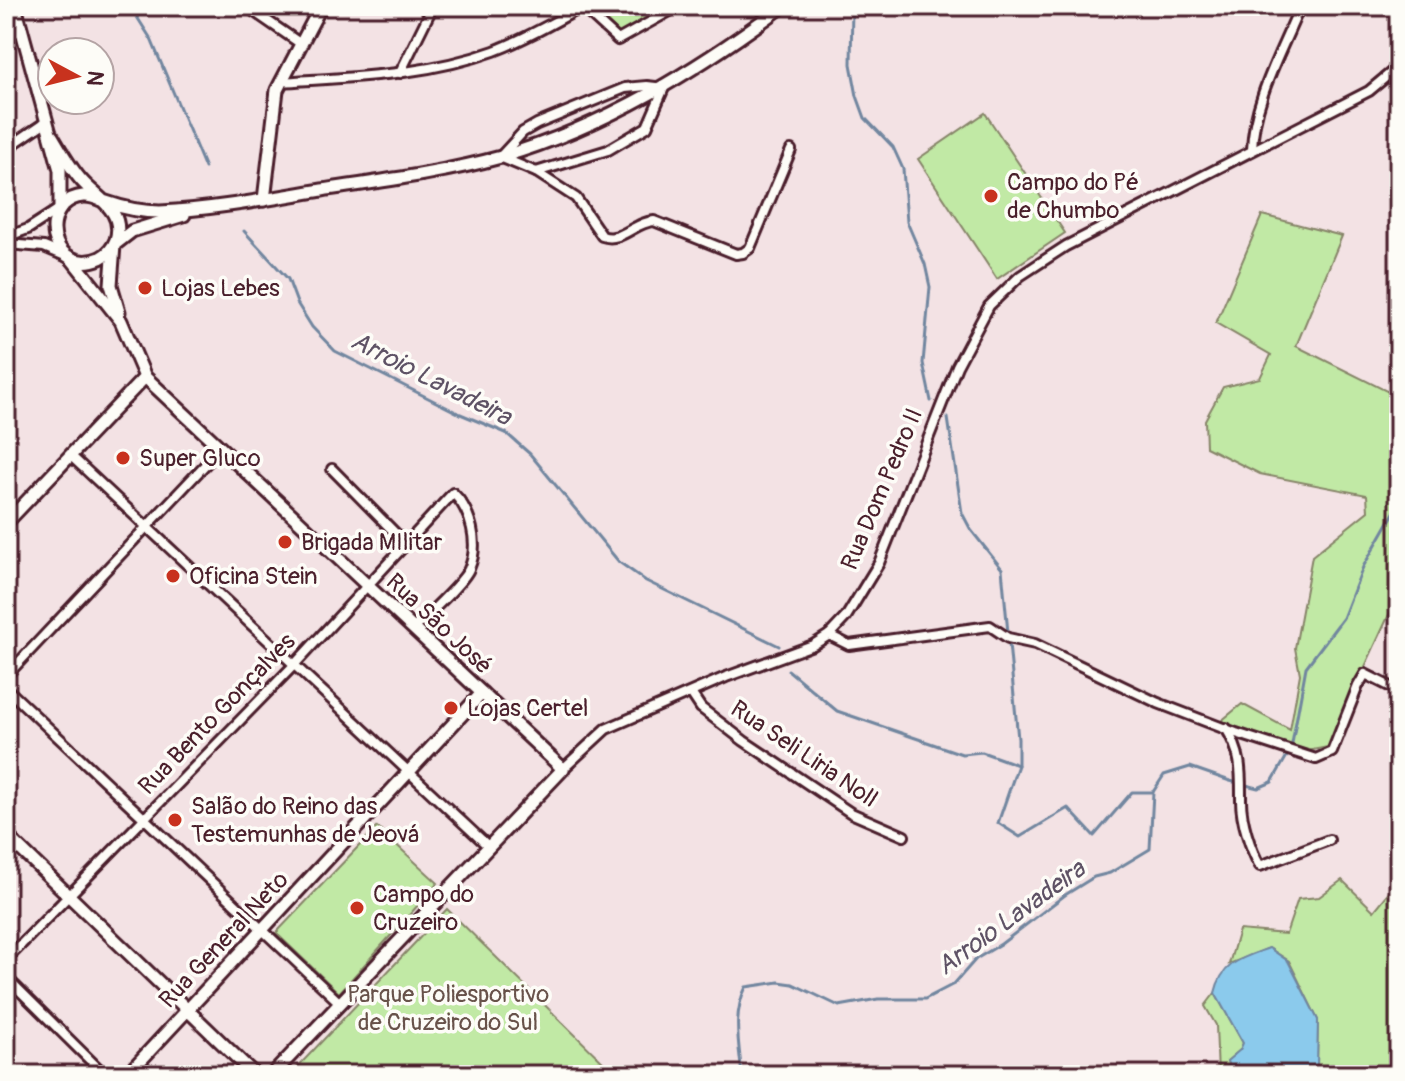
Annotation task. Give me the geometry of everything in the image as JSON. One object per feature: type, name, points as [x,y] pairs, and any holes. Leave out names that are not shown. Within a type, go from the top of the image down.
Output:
[{"type":"main road","points":[[15,6],[60,170],[60,209],[54,224],[55,240],[64,254],[92,261],[104,256],[132,231],[212,208]]},
{"type":"main road","points":[[264,200],[277,90],[321,6]]},
{"type":"main road","points":[[60,209],[71,200],[84,196],[129,209],[156,212],[212,208],[500,157],[582,127],[664,88],[741,39],[783,6]]},
{"type":"main road","points":[[52,136],[76,174],[105,201],[117,222],[111,285],[121,321]]},
{"type":"main road","name":"Rua São José","points":[[71,258],[121,321],[145,377],[563,769]]},
{"type":"main road","points":[[7,519],[145,377]]},
{"type":"main road","name":"Rua General Neto","points":[[127,1075],[482,693]]},
{"type":"main road","name":"Rua Dom Pedro II","points":[[272,1075],[563,769]]},
{"type":"main road","points":[[6,835],[255,1075]]},
{"type":"street","points":[[246,6],[301,44]]},
{"type":"street","points":[[400,73],[433,6]]},
{"type":"street","points":[[280,82],[400,73],[492,51],[534,34],[582,7],[618,40],[679,6]]},
{"type":"street","points":[[1252,150],[1255,123],[1264,92],[1300,6]]},
{"type":"street","points":[[6,39],[22,28]]},
{"type":"street","name":"Rua Dom Pedro II","points":[[563,769],[606,729],[813,645],[829,635],[853,607],[879,563],[957,366],[989,306],[1020,276],[1066,246],[1369,91],[1399,66]]},
{"type":"street","points":[[536,172],[596,154],[632,138],[647,127],[664,88],[625,88],[573,108],[523,132],[500,157],[536,172],[576,198],[602,236],[616,238],[641,223],[654,221],[736,254],[750,248],[791,150]]},
{"type":"street","points":[[6,149],[47,121]]},
{"type":"street","points":[[6,237],[28,229],[60,209]]},
{"type":"street","points":[[6,244],[44,247],[71,258]]},
{"type":"street","points":[[6,676],[221,448]]},
{"type":"street","points":[[71,456],[488,846]]},
{"type":"street","points":[[332,469],[405,543]]},
{"type":"street","name":"Rua Bento Gonçalves","points":[[6,960],[295,664],[453,493],[465,504],[470,522],[473,549],[469,570],[413,629]]},
{"type":"street","points":[[829,635],[849,645],[990,626],[1008,638],[1035,644],[1158,703],[1316,759],[1332,752],[1365,674],[1399,691]]},
{"type":"street","points":[[6,688],[340,1003]]},
{"type":"street","name":"Rua Seli Liria Noll","points":[[691,693],[701,708],[744,741],[851,813],[904,836]]},
{"type":"street","points":[[1226,727],[1237,745],[1243,784],[1240,802],[1252,851],[1260,866],[1329,840]]},
{"type":"street","points":[[6,977],[105,1075]]},
{"type":"green space","points":[[590,6],[668,6],[620,34]]},
{"type":"green space","name":"Campo do Pé de Chumbo","points":[[985,113],[1065,233],[997,279],[918,159]]},
{"type":"green space","points":[[1262,215],[1342,236],[1296,346],[1399,397],[1399,593],[1328,747],[1307,751],[1220,722],[1242,704],[1290,730],[1300,674],[1295,648],[1312,556],[1368,511],[1367,495],[1260,474],[1206,447],[1205,420],[1223,387],[1260,378],[1271,355],[1216,323]]},
{"type":"green space","name":"Campo do Cruzeiro","points":[[377,827],[438,883],[339,993],[276,933]]},
{"type":"green space","points":[[1342,880],[1374,911],[1399,880],[1399,1075],[1304,1075],[1317,1065],[1318,1020],[1289,961],[1269,948],[1229,964],[1239,930],[1286,934],[1298,899],[1319,897]]},
{"type":"green space","name":"Parque Poliesportivo de Cruzeiro do Sul","points":[[447,909],[616,1075],[290,1075]]},
{"type":"green space","points":[[1215,993],[1243,1043],[1240,1050],[1227,1061],[1232,1075],[1218,1075],[1216,1025],[1205,1006]]},
{"type":"water","points":[[1269,948],[1288,961],[1318,1020],[1317,1065],[1304,1075],[1232,1075],[1227,1061],[1240,1050],[1243,1043],[1215,993],[1223,974],[1234,963]]},
{"type":"waterway","name":"Arroio Lavadeira","points":[[130,6],[151,39],[205,168]]},
{"type":"waterway","points":[[852,6],[851,64],[857,96],[865,118],[893,147],[903,169],[907,222],[925,264],[930,287],[923,363],[931,401]]},
{"type":"waterway","name":"Arroio Lavadeira","points":[[244,231],[288,279],[297,303],[312,327],[335,351],[458,413],[506,433],[530,454],[619,562],[646,581],[779,646]]},
{"type":"waterway","name":"Arroio Lavadeira","points":[[742,1075],[738,1019],[746,987],[779,982],[793,984],[839,1006],[878,999],[925,999],[954,984],[976,959],[1001,944],[1065,895],[1150,849],[1153,792],[1132,792],[1094,836],[1068,808],[1020,837],[998,823],[1018,765],[1002,569],[971,530],[962,513],[948,418]]},
{"type":"waterway","points":[[1153,792],[1164,775],[1190,767],[1258,788],[1272,782],[1291,749],[1306,667],[1343,618],[1363,567],[1399,504]]},
{"type":"waterway","name":"Arroio Lavadeira","points":[[788,670],[837,711],[962,754],[982,752],[1018,765]]},
{"type":"place","name":"Campo do Pé de Chumbo","points":[[991,196]]},
{"type":"place","name":"Lojas Lebes","points":[[145,288]]},
{"type":"place","name":"Super Gluco","points":[[123,458]]},
{"type":"place","name":"Brigada MIlitar","points":[[285,542]]},
{"type":"place","name":"Oficina Stein","points":[[173,576]]},
{"type":"place","name":"Lojas Certel","points":[[451,708]]},
{"type":"place","name":"Salão do Reino das Testemunhas de Jeová","points":[[175,820]]},
{"type":"place","name":"Campo do Cruzeiro","points":[[357,908]]}]
